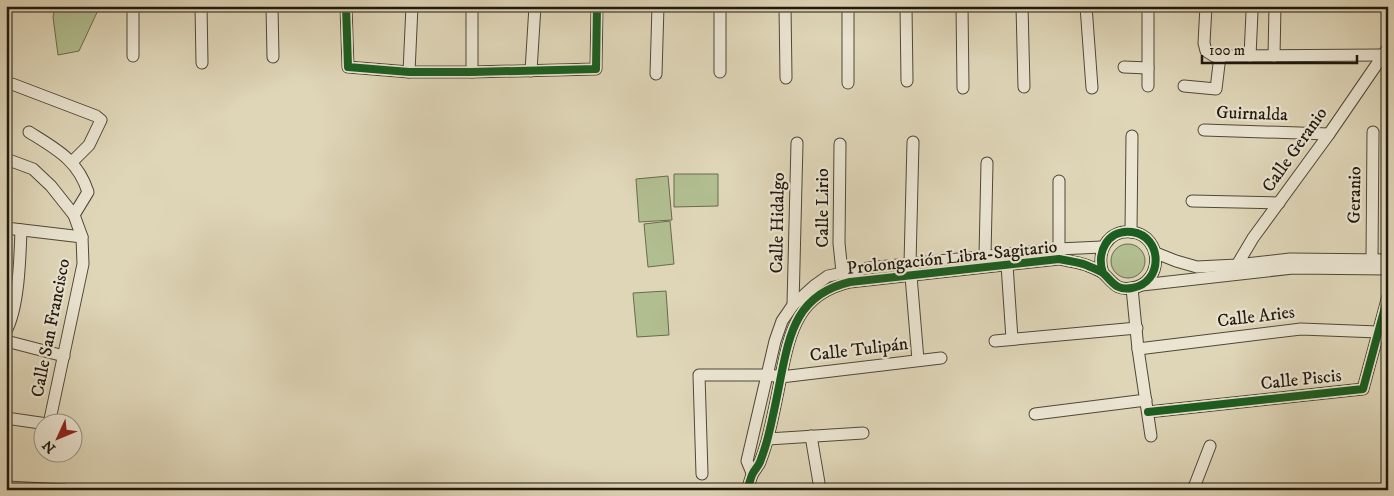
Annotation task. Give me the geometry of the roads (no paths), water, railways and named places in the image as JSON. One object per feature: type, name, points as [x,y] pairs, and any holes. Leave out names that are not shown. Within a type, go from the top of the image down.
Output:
[{"type":"street","points":[[133,6],[133,56]]},
{"type":"street","points":[[201,6],[202,63]]},
{"type":"street","points":[[272,6],[273,57]]},
{"type":"street","points":[[346,6],[348,66],[409,72],[596,69],[598,6]]},
{"type":"street","points":[[409,72],[412,6]]},
{"type":"street","points":[[472,6],[472,72]]},
{"type":"street","points":[[531,71],[535,6]]},
{"type":"street","points":[[656,74],[658,6]]},
{"type":"street","points":[[720,6],[720,72]]},
{"type":"street","points":[[785,6],[786,78]]},
{"type":"street","points":[[848,6],[848,83]]},
{"type":"street","points":[[906,6],[907,81]]},
{"type":"street","points":[[962,6],[963,88]]},
{"type":"street","points":[[1022,6],[1024,86]]},
{"type":"street","points":[[1086,6],[1092,88]]},
{"type":"street","points":[[1148,6],[1148,86]]},
{"type":"street","points":[[1206,6],[1204,44],[1206,51],[1214,56],[1385,52]]},
{"type":"street","points":[[1274,56],[1275,6]]},
{"type":"street","points":[[1250,56],[1252,12]]},
{"type":"street","name":"Calle Geranio","points":[[1235,269],[1385,52]]},
{"type":"street","points":[[1184,86],[1216,89],[1220,56]]},
{"type":"street","points":[[1124,67],[1148,68]]},
{"type":"street","points":[[6,84],[12,84],[81,110],[101,120],[89,145],[72,162]]},
{"type":"street","name":"Guirnalda","points":[[1204,130],[1329,134]]},
{"type":"street","points":[[29,132],[72,162],[84,178],[88,192],[74,215]]},
{"type":"street","name":"Geranio","points":[[1372,260],[1373,132]]},
{"type":"street","points":[[1131,232],[1132,136]]},
{"type":"street","points":[[913,142],[910,264],[918,360]]},
{"type":"street","name":"Calle Hidalgo","points":[[793,305],[797,143]]},
{"type":"street","name":"Calle Lirio","points":[[840,144],[839,243],[842,272]]},
{"type":"street","name":"Calle San Francisco","points":[[6,160],[33,169],[51,186],[74,215],[82,238],[83,264],[50,414]]},
{"type":"street","points":[[985,256],[987,163]]},
{"type":"street","points":[[1059,181],[1059,254]]},
{"type":"street","points":[[1192,201],[1279,203]]},
{"type":"street","name":"Calle San Francisco","points":[[6,228],[82,238]]},
{"type":"street","points":[[6,331],[16,298],[21,230]]},
{"type":"street","points":[[1137,287],[1151,278],[1156,266],[1156,253],[1147,238],[1139,234],[1131,232],[1114,235],[1102,247],[1100,265],[1110,282],[1120,288],[1137,287],[1290,259],[1388,260]]},
{"type":"street","name":"Prolongación Libra-Sagitario","points":[[752,474],[760,464],[768,439],[787,344],[793,327],[800,314],[822,293],[833,286],[850,282],[1007,265],[1102,247]]},
{"type":"street","points":[[1156,253],[1176,262],[1197,267],[1235,269],[1388,269]]},
{"type":"street","name":"Prolongación Libra-Sagitario","points":[[752,474],[747,461],[775,341],[782,321],[793,305],[828,276],[842,272],[985,256],[1059,254],[1103,273]]},
{"type":"street","points":[[1007,265],[1012,339]]},
{"type":"street","points":[[1137,287],[1138,349],[1151,436]]},
{"type":"street","name":"Calle Piscis","points":[[1147,406],[1363,388],[1388,296]]},
{"type":"street","points":[[995,341],[1137,328]]},
{"type":"street","name":"Calle Aries","points":[[1138,349],[1301,329],[1378,332]]},
{"type":"street","points":[[6,341],[64,356]]},
{"type":"street","name":"Calle Tulipán","points":[[702,474],[698,375],[768,375],[781,377],[941,358]]},
{"type":"street","points":[[1034,414],[1147,406]]},
{"type":"street","points":[[6,418],[32,422]]},
{"type":"street","points":[[768,439],[863,433]]},
{"type":"street","points":[[811,436],[819,483]]},
{"type":"street","points":[[1193,490],[1210,446]]},
{"type":"street","points":[[747,490],[752,474]]},
{"type":"street","points":[[6,487],[64,490]]}]
